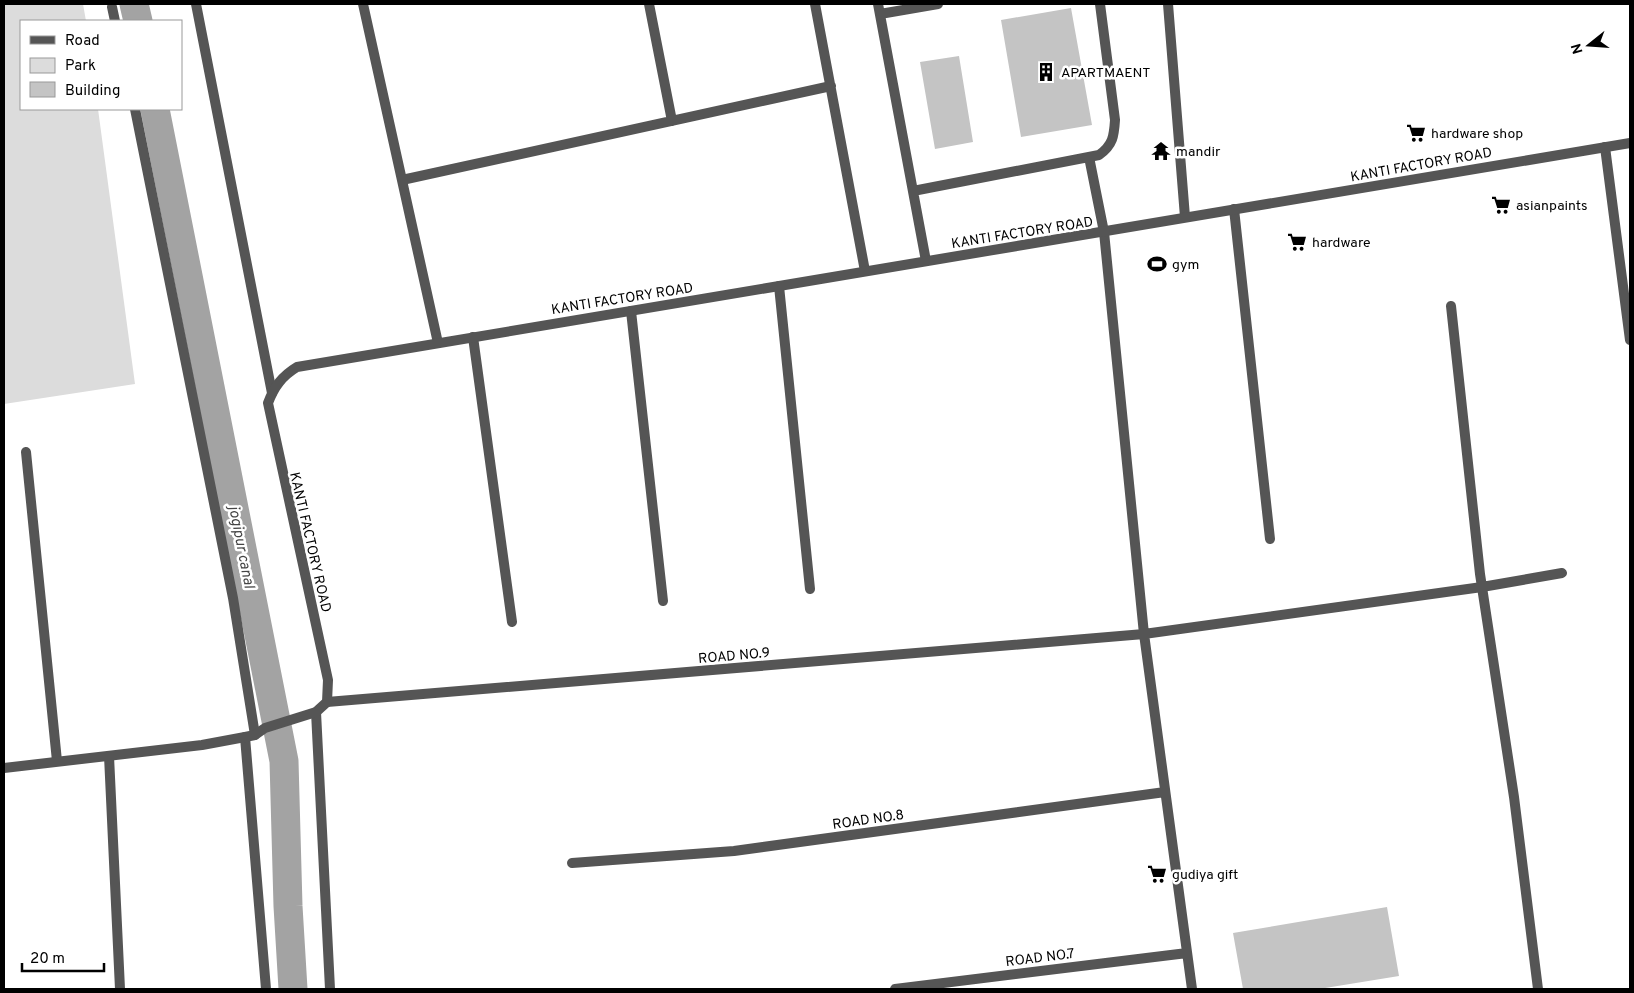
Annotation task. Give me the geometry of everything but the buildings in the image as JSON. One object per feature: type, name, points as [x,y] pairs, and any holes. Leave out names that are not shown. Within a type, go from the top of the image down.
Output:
[{"type":"street","points":[[196,4],[272,393]]},
{"type":"street","points":[[363,4],[438,343]]},
{"type":"street","points":[[649,4],[672,121]]},
{"type":"street","points":[[815,4],[865,271]]},
{"type":"street","points":[[878,4],[926,261]]},
{"type":"street","points":[[880,14],[938,4]]},
{"type":"street","points":[[913,191],[1099,155],[1108,149],[1114,135],[1115,120],[1100,4]]},
{"type":"street","points":[[1168,4],[1185,217]]},
{"type":"street","points":[[112,7],[115,20]]},
{"type":"street","points":[[402,180],[831,86]]},
{"type":"street","points":[[135,110],[233,598],[250,736],[266,989]]},
{"type":"street","name":"KANTI FACTORY ROAD","points":[[327,702],[328,680],[268,404],[272,393],[284,376],[297,367],[1630,142]]},
{"type":"street","points":[[1606,147],[1630,340]]},
{"type":"street","points":[[1089,157],[1104,232],[1144,634],[1192,989]]},
{"type":"street","points":[[1234,209],[1270,539]]},
{"type":"street","points":[[779,286],[810,589]]},
{"type":"street","points":[[1451,306],[1482,587],[1514,797],[1538,989]]},
{"type":"street","points":[[631,311],[663,602]]},
{"type":"street","points":[[473,337],[512,622]]},
{"type":"street","points":[[26,452],[58,761]]},
{"type":"street","name":"ROAD NO.9","points":[[327,702],[1144,634],[1482,587],[1562,573]]},
{"type":"street","points":[[4,768],[202,745],[250,736],[265,728],[316,712],[327,702]]},
{"type":"street","points":[[316,712],[330,989]]},
{"type":"street","points":[[109,756],[120,989]]},
{"type":"street","name":"ROAD NO.8","points":[[572,863],[734,851],[1166,792]]},
{"type":"street","name":"ROAD NO.7","points":[[895,989],[1187,952]]},
{"type":"green space","points":[[4,4],[83,4],[86,20],[20,20],[20,110],[98,110],[135,384],[4,404]]},
{"type":"waterway","name":"jogipur canal","points":[[134,4],[138,20]]},
{"type":"waterway","name":"jogipur canal","points":[[155,110],[284,761],[288,906],[293,989]]},
{"type":"place","name":"APARTMAENT","points":[[1046,72]]},
{"type":"place","name":"hardware shop","points":[[1416,133]]},
{"type":"place","name":"mandir","points":[[1161,151]]},
{"type":"place","name":"asianpaints","points":[[1501,205]]},
{"type":"place","name":"hardware","points":[[1297,242]]},
{"type":"place","name":"gym","points":[[1157,264]]},
{"type":"place","name":"gudiya gift","points":[[1157,874]]}]
